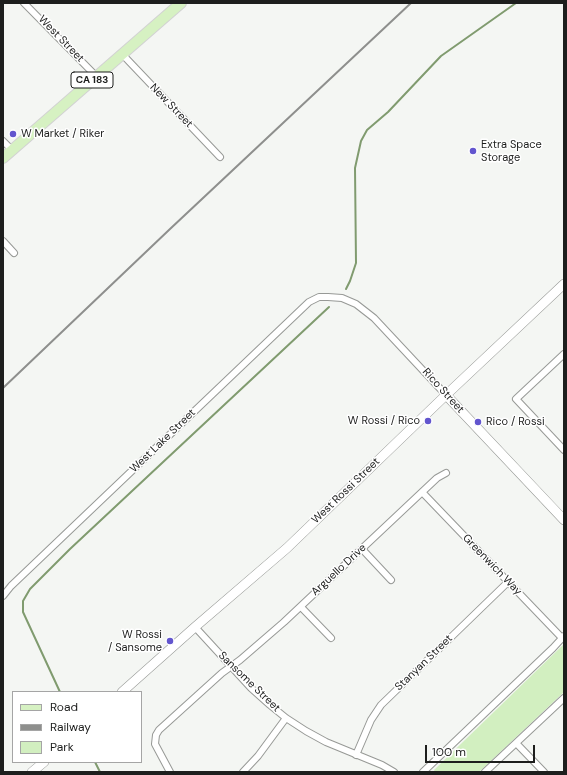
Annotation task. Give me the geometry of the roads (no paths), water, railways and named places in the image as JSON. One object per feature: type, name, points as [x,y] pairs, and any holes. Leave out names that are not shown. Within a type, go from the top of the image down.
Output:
[{"type":"main road","name":"CA 183","points":[[3,158],[181,3]]},
{"type":"main road","name":"West Rossi Street","points":[[123,691],[287,548],[564,284]]},
{"type":"main road","name":"Rico Street","points":[[446,395],[564,520]]},
{"type":"main road","points":[[32,772],[43,763]]},
{"type":"street","name":"West Street","points":[[24,3],[96,76]]},
{"type":"street","name":"New Street","points":[[122,54],[220,157]]},
{"type":"street","points":[[3,141],[12,150]]},
{"type":"street","points":[[3,241],[14,253]]},
{"type":"street","name":"West Lake Street","points":[[3,596],[11,586],[309,302],[319,297],[328,297]]},
{"type":"street","name":"Rico Street","points":[[328,297],[342,298],[356,304],[374,318],[446,395]]},
{"type":"street","points":[[564,354],[516,399],[564,450]]},
{"type":"street","name":"Arguello Drive","points":[[170,772],[155,744],[157,732],[222,673],[301,607],[437,478],[446,473]]},
{"type":"street","name":"Greenwich Way","points":[[422,492],[563,637]]},
{"type":"street","points":[[362,549],[391,580]]},
{"type":"street","name":"Stanyan Street","points":[[356,755],[371,720],[381,705],[508,582]]},
{"type":"street","points":[[301,607],[331,638]]},
{"type":"street","name":"Sansome Street","points":[[195,627],[231,667],[260,696],[286,718],[336,747],[382,765],[394,772]]},
{"type":"street","points":[[423,772],[563,637]]},
{"type":"street","points":[[485,772],[564,698]]},
{"type":"street","points":[[243,772],[258,756],[286,718]]},
{"type":"street","points":[[516,743],[544,772]]},
{"type":"waterway","points":[[346,289],[356,263],[355,168],[361,141],[367,130],[388,112],[441,56],[516,3]]},
{"type":"waterway","points":[[60,691],[23,612],[23,601],[30,589],[70,549],[329,307]]},
{"type":"waterway","points":[[96,763],[100,772]]},
{"type":"railway","points":[[3,388],[411,3]]},
{"type":"place","name":"W Market / Riker","points":[[13,134]]},
{"type":"place","name":"Extra Space Storage","points":[[473,151]]},
{"type":"place","name":"W Rossi / Rico","points":[[428,421]]},
{"type":"place","name":"Rico / Rossi","points":[[478,422]]},
{"type":"place","name":"W Rossi / Sansome","points":[[170,641]]}]
